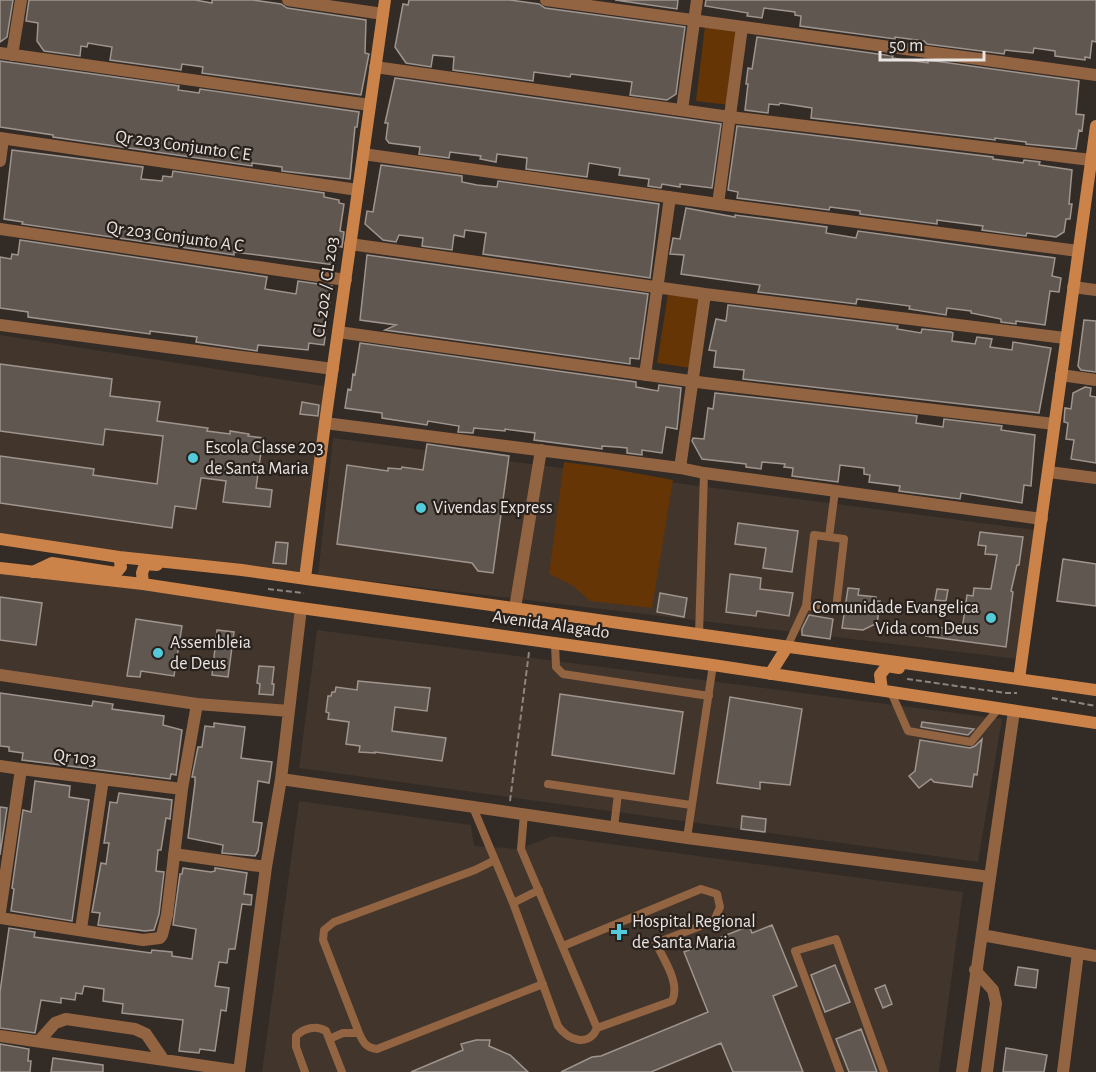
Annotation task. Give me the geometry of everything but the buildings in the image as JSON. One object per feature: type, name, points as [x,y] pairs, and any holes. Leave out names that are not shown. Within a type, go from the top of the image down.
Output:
[{"type":"main road","name":"CL 202 / CL 203","points":[[305,578],[385,0]]},
{"type":"main road","points":[[1019,679],[1078,250],[1091,199],[1091,160],[1096,126]]},
{"type":"main road","name":"Avenida Alagado","points":[[0,539],[118,557],[305,578],[1096,690]]},
{"type":"main road","points":[[32,572],[52,563],[116,573],[121,567],[118,557]]},
{"type":"main road","points":[[143,584],[142,573],[146,564],[211,572],[242,570]]},
{"type":"main road","name":"Avenida Alagado","points":[[0,568],[143,584],[555,644],[713,664],[1096,723]]},
{"type":"main road","points":[[770,674],[787,647]]},
{"type":"main road","points":[[886,691],[880,675],[887,666],[944,675],[965,673]]},
{"type":"street","points":[[21,0],[6,54],[370,105]]},
{"type":"street","points":[[288,0],[383,14]]},
{"type":"street","points":[[546,0],[1096,75]]},
{"type":"street","points":[[682,110],[697,0]]},
{"type":"street","points":[[718,204],[742,27]]},
{"type":"street","points":[[375,67],[730,117],[1091,160]]},
{"type":"street","points":[[0,161],[2,139]]},
{"type":"street","name":"Qr 203 Conjunto C E","points":[[2,139],[358,190]]},
{"type":"street","points":[[363,154],[718,204],[1078,250]]},
{"type":"street","points":[[645,375],[670,197]]},
{"type":"street","name":"Qr 203 Conjunto A C","points":[[0,230],[345,280]]},
{"type":"street","points":[[350,244],[705,294],[1065,338]]},
{"type":"street","points":[[1073,287],[1096,291]]},
{"type":"street","points":[[680,468],[705,294]]},
{"type":"street","points":[[0,325],[333,369]]},
{"type":"street","points":[[338,332],[693,382],[1054,424]]},
{"type":"street","points":[[1061,375],[1096,380]]},
{"type":"street","points":[[325,423],[680,468],[1042,519]]},
{"type":"street","points":[[516,608],[541,450]]},
{"type":"street","points":[[1049,472],[1096,478]]},
{"type":"street","points":[[0,1035],[239,1071],[266,867],[281,779],[301,608]]},
{"type":"street","points":[[0,675],[197,704],[289,711]]},
{"type":"street","points":[[0,918],[144,940],[160,938],[167,915],[182,789],[197,704]]},
{"type":"street","points":[[962,1072],[1014,711]]},
{"type":"street","name":"Qr 103","points":[[0,766],[182,789]]},
{"type":"street","points":[[0,912],[21,769]]},
{"type":"street","points":[[81,929],[103,779]]},
{"type":"street","points":[[281,779],[687,838],[990,877]]},
{"type":"street","points":[[174,854],[266,867]]},
{"type":"street","points":[[982,935],[1096,956]]},
{"type":"street","points":[[1063,1072],[1078,953]]},
{"type":"street","points":[[975,970],[993,990],[996,1003],[987,1072]]},
{"type":"street","points":[[39,1041],[55,1023],[66,1019],[135,1029],[146,1034],[163,1059]]},
{"type":"lane","points":[[699,635],[704,473]]},
{"type":"lane","points":[[829,537],[835,491]]},
{"type":"lane","points":[[787,647],[806,606],[814,535],[844,539],[836,609],[806,606]]},
{"type":"lane","points":[[555,644],[556,667],[563,674],[708,696]]},
{"type":"lane","points":[[687,838],[713,664]]},
{"type":"lane","points":[[886,691],[908,731],[971,742],[998,709]]},
{"type":"lane","points":[[548,784],[691,805]]},
{"type":"lane","points":[[614,827],[618,794]]},
{"type":"lane","points":[[472,805],[513,903],[558,1026],[564,1034],[576,1041],[591,1037],[597,1028],[672,1001],[676,986],[656,943],[714,921],[720,907],[717,894],[701,889],[563,946]]},
{"type":"lane","points":[[524,814],[521,849],[597,1028]]},
{"type":"lane","points":[[495,860],[475,870],[334,922],[324,930],[323,940],[359,1033],[365,1045],[377,1049],[543,984]]},
{"type":"lane","points":[[513,903],[539,890]]},
{"type":"lane","points":[[840,1072],[795,951],[836,939],[884,1072]]},
{"type":"lane","points":[[305,1072],[296,1047],[296,1036],[300,1032],[315,1027],[326,1031],[342,1072]]},
{"type":"lane","points":[[329,1039],[343,1034],[359,1033]]},
{"type":"path","points":[[509,812],[531,640]]},
{"type":"shaded area","points":[[705,26],[739,32],[729,105],[696,101]]},
{"type":"shaded area","points":[[668,294],[700,298],[691,368],[657,363]]},
{"type":"shaded area","points":[[0,335],[330,387],[305,578],[0,536]]},
{"type":"shaded area","points":[[333,438],[1036,530],[1018,659],[318,575]]},
{"type":"shaded area","points":[[564,462],[673,480],[652,608],[590,601],[572,585],[549,574]]},
{"type":"shaded area","points":[[0,566],[301,608],[289,711],[0,672]]},
{"type":"shaded area","points":[[317,630],[1002,719],[978,862],[299,768]]},
{"type":"shaded area","name":"Hospital Regional de Santa Maria","points":[[299,801],[471,825],[474,846],[520,849],[552,836],[963,892],[939,1072],[262,1072]]},
{"type":"place","name":"Escola Classe 203 de Santa Maria","points":[[193,458]]},
{"type":"place","name":"Vivendas Express","points":[[421,508]]},
{"type":"place","name":"Comunidade Evangelica Vida com Deus","points":[[991,618]]},
{"type":"place","name":"Assembleia de Deus","points":[[158,653]]},
{"type":"place","name":"Hospital Regional de Santa Maria","points":[[619,932]]}]
